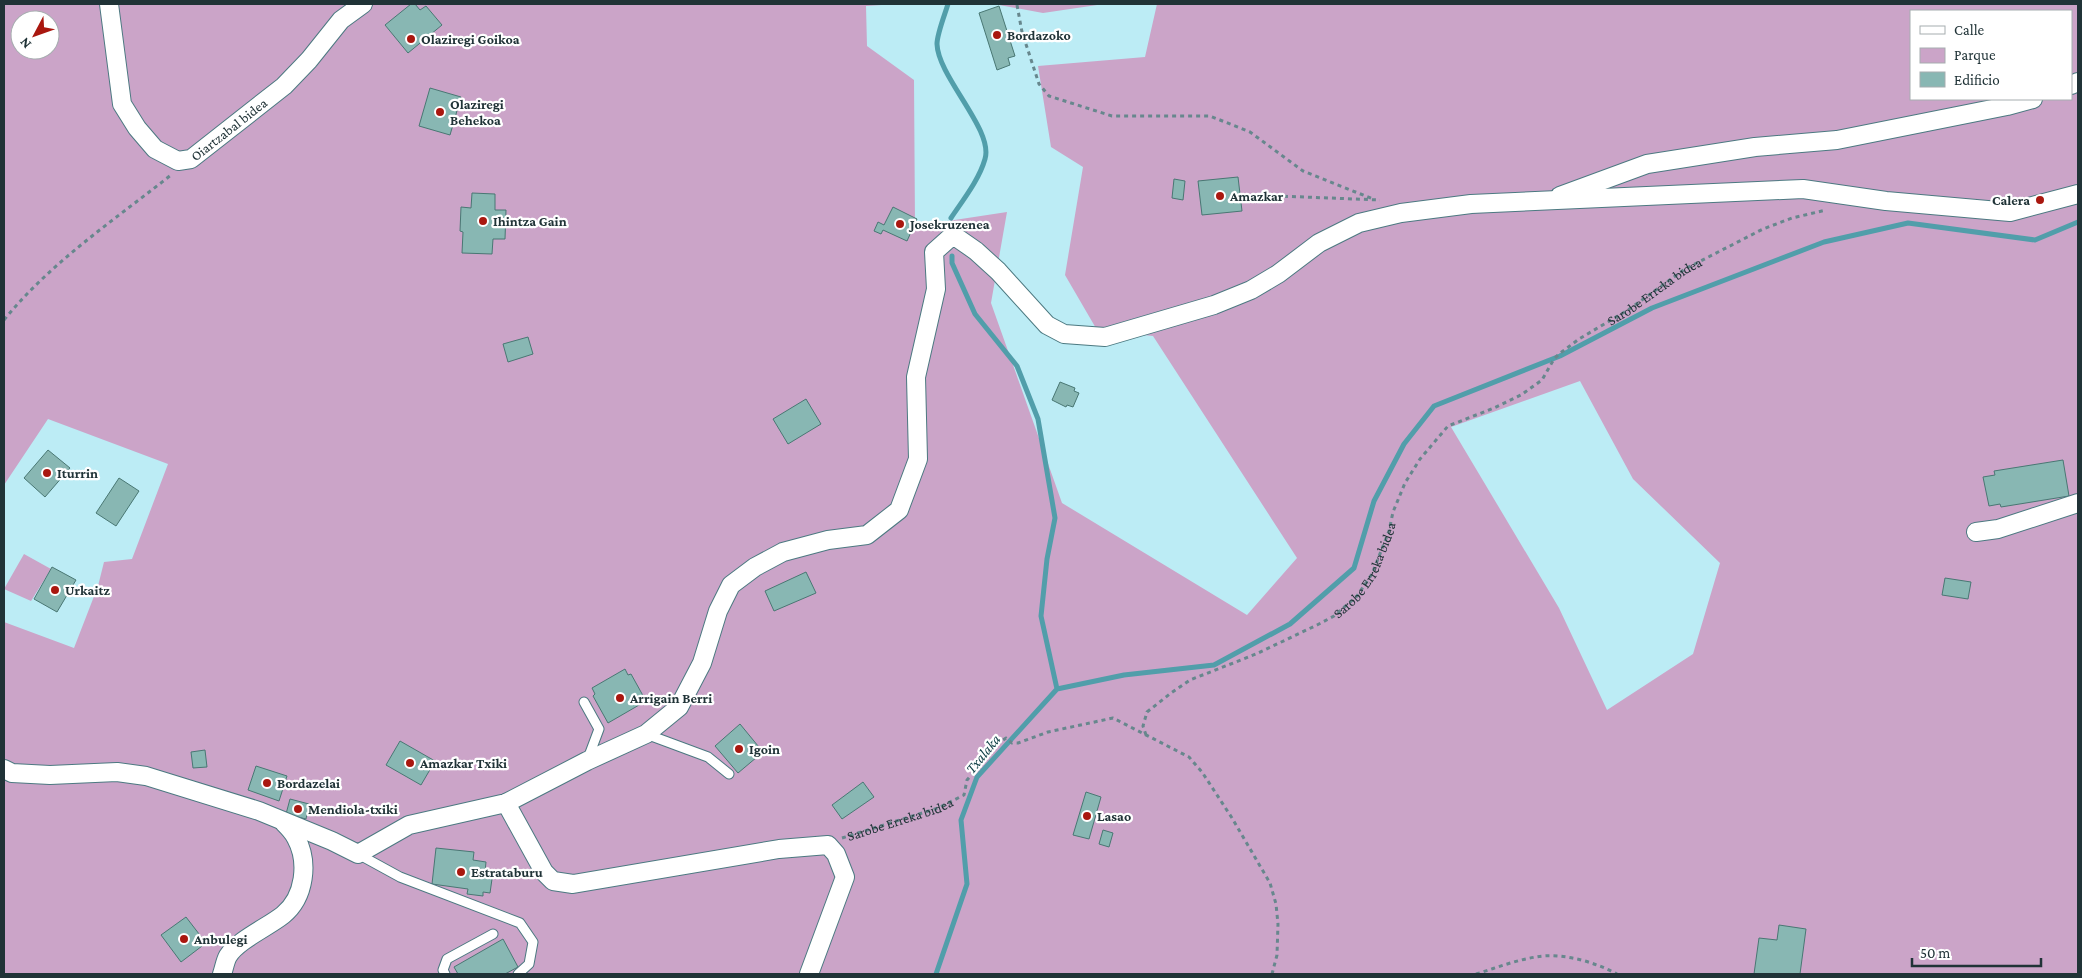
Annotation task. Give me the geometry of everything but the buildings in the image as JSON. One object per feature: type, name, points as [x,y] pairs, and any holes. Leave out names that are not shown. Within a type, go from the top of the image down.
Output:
[{"type":"street","name":"Oiartzabal bidea","points":[[109,4],[122,104],[136,128],[155,149],[178,161],[191,159],[284,86],[309,60],[341,20],[363,4]]},
{"type":"street","points":[[1546,201],[1647,164],[1755,148],[1837,140],[2029,100]]},
{"type":"street","points":[[4,769],[12,773],[50,776],[117,772],[146,776],[251,808],[332,841],[358,854],[409,825],[506,803],[587,761],[646,734],[679,707],[702,663],[718,611],[731,585],[755,567],[783,552],[828,540],[867,535],[899,510],[918,460],[916,377],[936,289],[934,252],[953,235],[976,251],[998,271],[1047,325],[1064,334],[1105,337],[1214,305],[1251,290],[1278,274],[1319,243],[1359,223],[1401,213],[1471,204],[1803,190],[1886,201],[2010,212],[2078,194]]},
{"type":"street","points":[[1976,532],[1998,529],[2078,503]]},
{"type":"street","points":[[506,803],[544,872],[553,881],[574,884],[778,849],[828,845],[836,854],[845,877],[809,974]]},
{"type":"street","points":[[222,974],[228,956],[245,940],[284,914],[299,894],[304,874],[302,857],[296,838],[283,822]]},
{"type":"lane","points":[[584,702],[599,729],[587,761]]},
{"type":"lane","points":[[646,734],[708,757],[729,774]]},
{"type":"lane","points":[[358,854],[400,877],[520,923],[533,942],[529,964],[518,974]]},
{"type":"lane","points":[[445,974],[443,970],[447,959],[493,934]]},
{"type":"path","points":[[1017,5],[1022,32],[1039,84],[1049,96],[1112,116],[1210,116],[1250,132],[1303,171],[1373,199]]},
{"type":"path","points":[[4,320],[40,278],[191,159]]},
{"type":"path","points":[[1252,195],[1393,201],[1401,213]]},
{"type":"path","name":"Sarobe Erreka bidea","points":[[1146,735],[1143,726],[1147,712],[1177,689],[1199,676],[1256,654],[1317,626],[1334,616],[1357,596],[1372,574],[1390,531],[1393,512],[1405,483],[1420,459],[1448,426],[1521,395],[1542,380],[1559,354],[1579,339],[1628,310],[1685,269],[1764,229],[1792,218],[1832,209]]},
{"type":"path","name":"Sarobe Erreka bidea","points":[[818,846],[938,808],[964,795],[967,780],[979,766],[985,753],[1006,738],[1012,743],[1018,743],[1056,730],[1113,718],[1146,735]]},
{"type":"path","points":[[1146,735],[1190,757],[1202,772],[1257,858],[1270,883],[1276,904],[1278,924],[1277,956],[1272,974]]},
{"type":"path","points":[[1476,974],[1537,956],[1577,959],[1599,965],[1617,974]]},
{"type":"green space","points":[[4,4],[897,4],[866,6],[867,46],[914,80],[915,226],[1007,212],[991,303],[1062,503],[1247,615],[1297,558],[1153,336],[1097,330],[1065,275],[1083,167],[1051,147],[1038,66],[1145,57],[1157,4],[2078,4],[2078,974],[4,974],[4,622],[74,648],[98,586],[104,562],[132,559],[168,464],[48,419],[4,485]],"holes":[[[1580,381],[1633,479],[1720,563],[1693,654],[1607,710],[1559,608],[1451,427]]]},
{"type":"green space","points":[[994,4],[1104,4],[1043,13]]},
{"type":"green space","points":[[24,554],[51,569],[31,601],[4,589]]},
{"type":"waterway","points":[[948,4],[937,40],[940,57],[946,72],[974,119],[986,147],[985,159],[979,175],[951,218]]},
{"type":"waterway","name":"Txalaka","points":[[936,974],[967,884],[961,820],[977,777],[1057,689],[1124,675],[1214,665],[1290,624],[1354,568],[1374,501],[1404,444],[1434,406],[1560,356],[1652,308],[1824,242],[1908,223],[2035,240],[2078,222]]},
{"type":"waterway","points":[[952,256],[952,263],[975,314],[1017,366],[1038,419],[1055,518],[1047,559],[1041,616],[1057,689]]},
{"type":"place","name":"Bordazoko","points":[[997,35]]},
{"type":"place","name":"Olaziregi Goikoa","points":[[411,39]]},
{"type":"place","name":"Olaziregi Behekoa","points":[[440,112]]},
{"type":"place","name":"Amazkar","points":[[1220,196]]},
{"type":"place","name":"Calera","points":[[2040,200]]},
{"type":"place","name":"Ihintza Gain","points":[[483,221]]},
{"type":"place","name":"Josekruzenea","points":[[900,224]]},
{"type":"place","name":"Iturrin","points":[[47,473]]},
{"type":"place","name":"Urkaitz","points":[[55,590]]},
{"type":"place","name":"Arrigain Berri","points":[[620,698]]},
{"type":"place","name":"Igoin","points":[[739,749]]},
{"type":"place","name":"Amazkar Txiki","points":[[410,763]]},
{"type":"place","name":"Bordazelai","points":[[267,783]]},
{"type":"place","name":"Mendiola-txiki","points":[[298,809]]},
{"type":"place","name":"Lasao","points":[[1087,816]]},
{"type":"place","name":"Estrataburu","points":[[461,872]]},
{"type":"place","name":"Anbulegi","points":[[184,939]]}]
